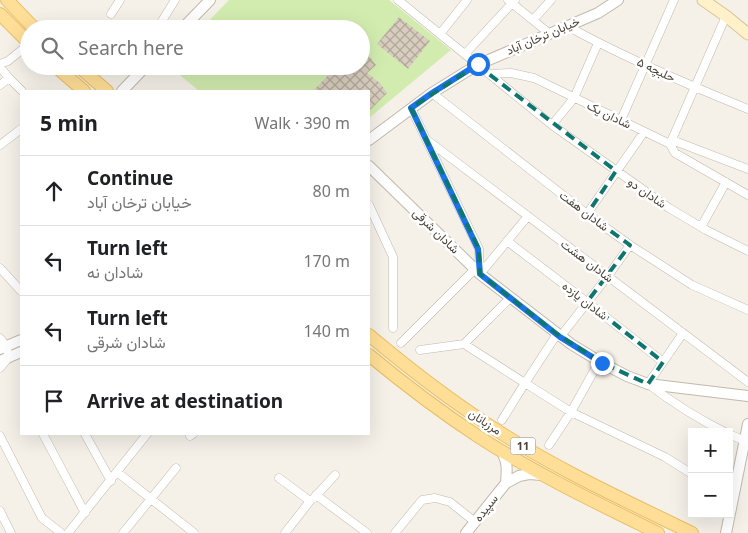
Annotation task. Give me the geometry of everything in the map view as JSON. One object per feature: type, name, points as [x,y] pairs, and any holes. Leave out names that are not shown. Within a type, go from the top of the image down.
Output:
[{"type":"main road","points":[[7,0],[26,20]]},
{"type":"main road","points":[[703,0],[748,34]]},
{"type":"main road","points":[[0,14],[20,35]]},
{"type":"main road","points":[[65,75],[83,90]]},
{"type":"main road","points":[[88,75],[106,90]]},
{"type":"main road","name":"مرزبانان","points":[[370,336],[436,388],[488,424],[544,459],[692,533]]},
{"type":"main road","name":"مرزبانان","points":[[370,355],[434,406],[501,450],[590,500],[658,533]]},
{"type":"street","points":[[111,14],[120,0]]},
{"type":"street","points":[[163,20],[175,0]]},
{"type":"street","points":[[191,20],[210,0]]},
{"type":"street","name":"شادان دو","points":[[398,0],[552,125],[616,171],[669,208],[748,251]]},
{"type":"street","points":[[440,34],[467,0]]},
{"type":"street","points":[[533,20],[551,0]]},
{"type":"street","name":"خیابان ترخان آباد","points":[[370,139],[432,93],[478,64],[598,13],[618,0]]},
{"type":"street","points":[[621,120],[674,0]]},
{"type":"street","points":[[464,54],[512,1],[550,34]]},
{"type":"street","points":[[726,16],[671,142],[675,153],[748,195]]},
{"type":"street","name":"حلبچه ۵","points":[[567,26],[598,43],[694,88],[748,110]]},
{"type":"street","points":[[552,125],[574,98],[598,43]]},
{"type":"street","points":[[20,52],[0,65],[21,90]]},
{"type":"street","name":"شادان یک","points":[[489,74],[511,73],[534,78],[644,132],[671,142]]},
{"type":"street","points":[[123,90],[137,75]]},
{"type":"street","points":[[0,85],[9,78]]},
{"type":"street","name":"شادان هفت","points":[[432,93],[587,214],[630,245],[692,285],[748,310]]},
{"type":"street","points":[[411,108],[478,249],[478,272]]},
{"type":"street","points":[[0,145],[20,130]]},
{"type":"street","points":[[587,214],[644,132]]},
{"type":"street","name":"شادان هشت","points":[[426,140],[748,382]]},
{"type":"street","points":[[671,142],[748,168]]},
{"type":"street","name":"شادان شرقی","points":[[370,167],[478,272],[558,335],[602,363],[648,384],[748,396]]},
{"type":"street","points":[[701,227],[726,182]]},
{"type":"street","points":[[370,207],[394,257],[393,328]]},
{"type":"street","points":[[401,343],[478,272],[507,242],[528,216]]},
{"type":"street","name":"شادان یازده","points":[[507,242],[588,302],[663,362]]},
{"type":"street","points":[[502,420],[558,335],[588,302],[630,245]]},
{"type":"street","points":[[0,268],[20,289]]},
{"type":"street","points":[[420,350],[464,344],[510,298]]},
{"type":"street","points":[[683,333],[648,384],[670,401],[717,428]]},
{"type":"street","points":[[0,368],[4,359],[2,344],[20,340]]},
{"type":"street","points":[[464,344],[571,412],[665,457],[690,473]]},
{"type":"street","points":[[4,359],[20,352]]},
{"type":"street","points":[[549,444],[571,412],[596,369]]},
{"type":"street","points":[[733,490],[748,424]]},
{"type":"street","points":[[44,435],[85,513]]},
{"type":"street","points":[[86,435],[110,480]]},
{"type":"street","points":[[68,533],[146,435]]},
{"type":"street","points":[[0,436],[42,518],[61,533]]},
{"type":"street","points":[[733,436],[744,441]]},
{"type":"street","name":"سپیده","points":[[501,450],[508,466],[506,483]]},
{"type":"street","points":[[123,533],[176,468]]},
{"type":"street","points":[[117,472],[194,533]]},
{"type":"street","name":"سپیده","points":[[466,533],[506,483],[519,476],[529,474],[545,476]]},
{"type":"street","points":[[285,533],[334,475]]},
{"type":"street","points":[[279,478],[367,533]]},
{"type":"street","points":[[395,533],[422,500],[435,498],[450,502],[475,522]]},
{"type":"street","points":[[0,511],[11,533]]},
{"type":"street","points":[[726,533],[728,518]]},
{"type":"highlighted area","points":[[477,65],[616,171],[587,214],[630,245],[587,302],[663,362],[648,384],[602,363],[557,334],[480,274],[479,249],[411,108]]},
{"type":"green space","points":[[229,0],[389,0],[451,50],[370,117],[370,90],[198,90],[180,75],[370,75],[370,20],[210,20]]},
{"type":"building","points":[[399,17],[430,41],[408,69],[377,44]]},
{"type":"building","points":[[370,57],[376,65],[370,70]]},
{"type":"building","points":[[328,75],[370,75],[380,83],[387,93],[370,110],[370,90],[314,90]]},
{"type":"route","points":[[478,64],[411,108],[478,249],[480,274],[560,337],[602,363]]}]
